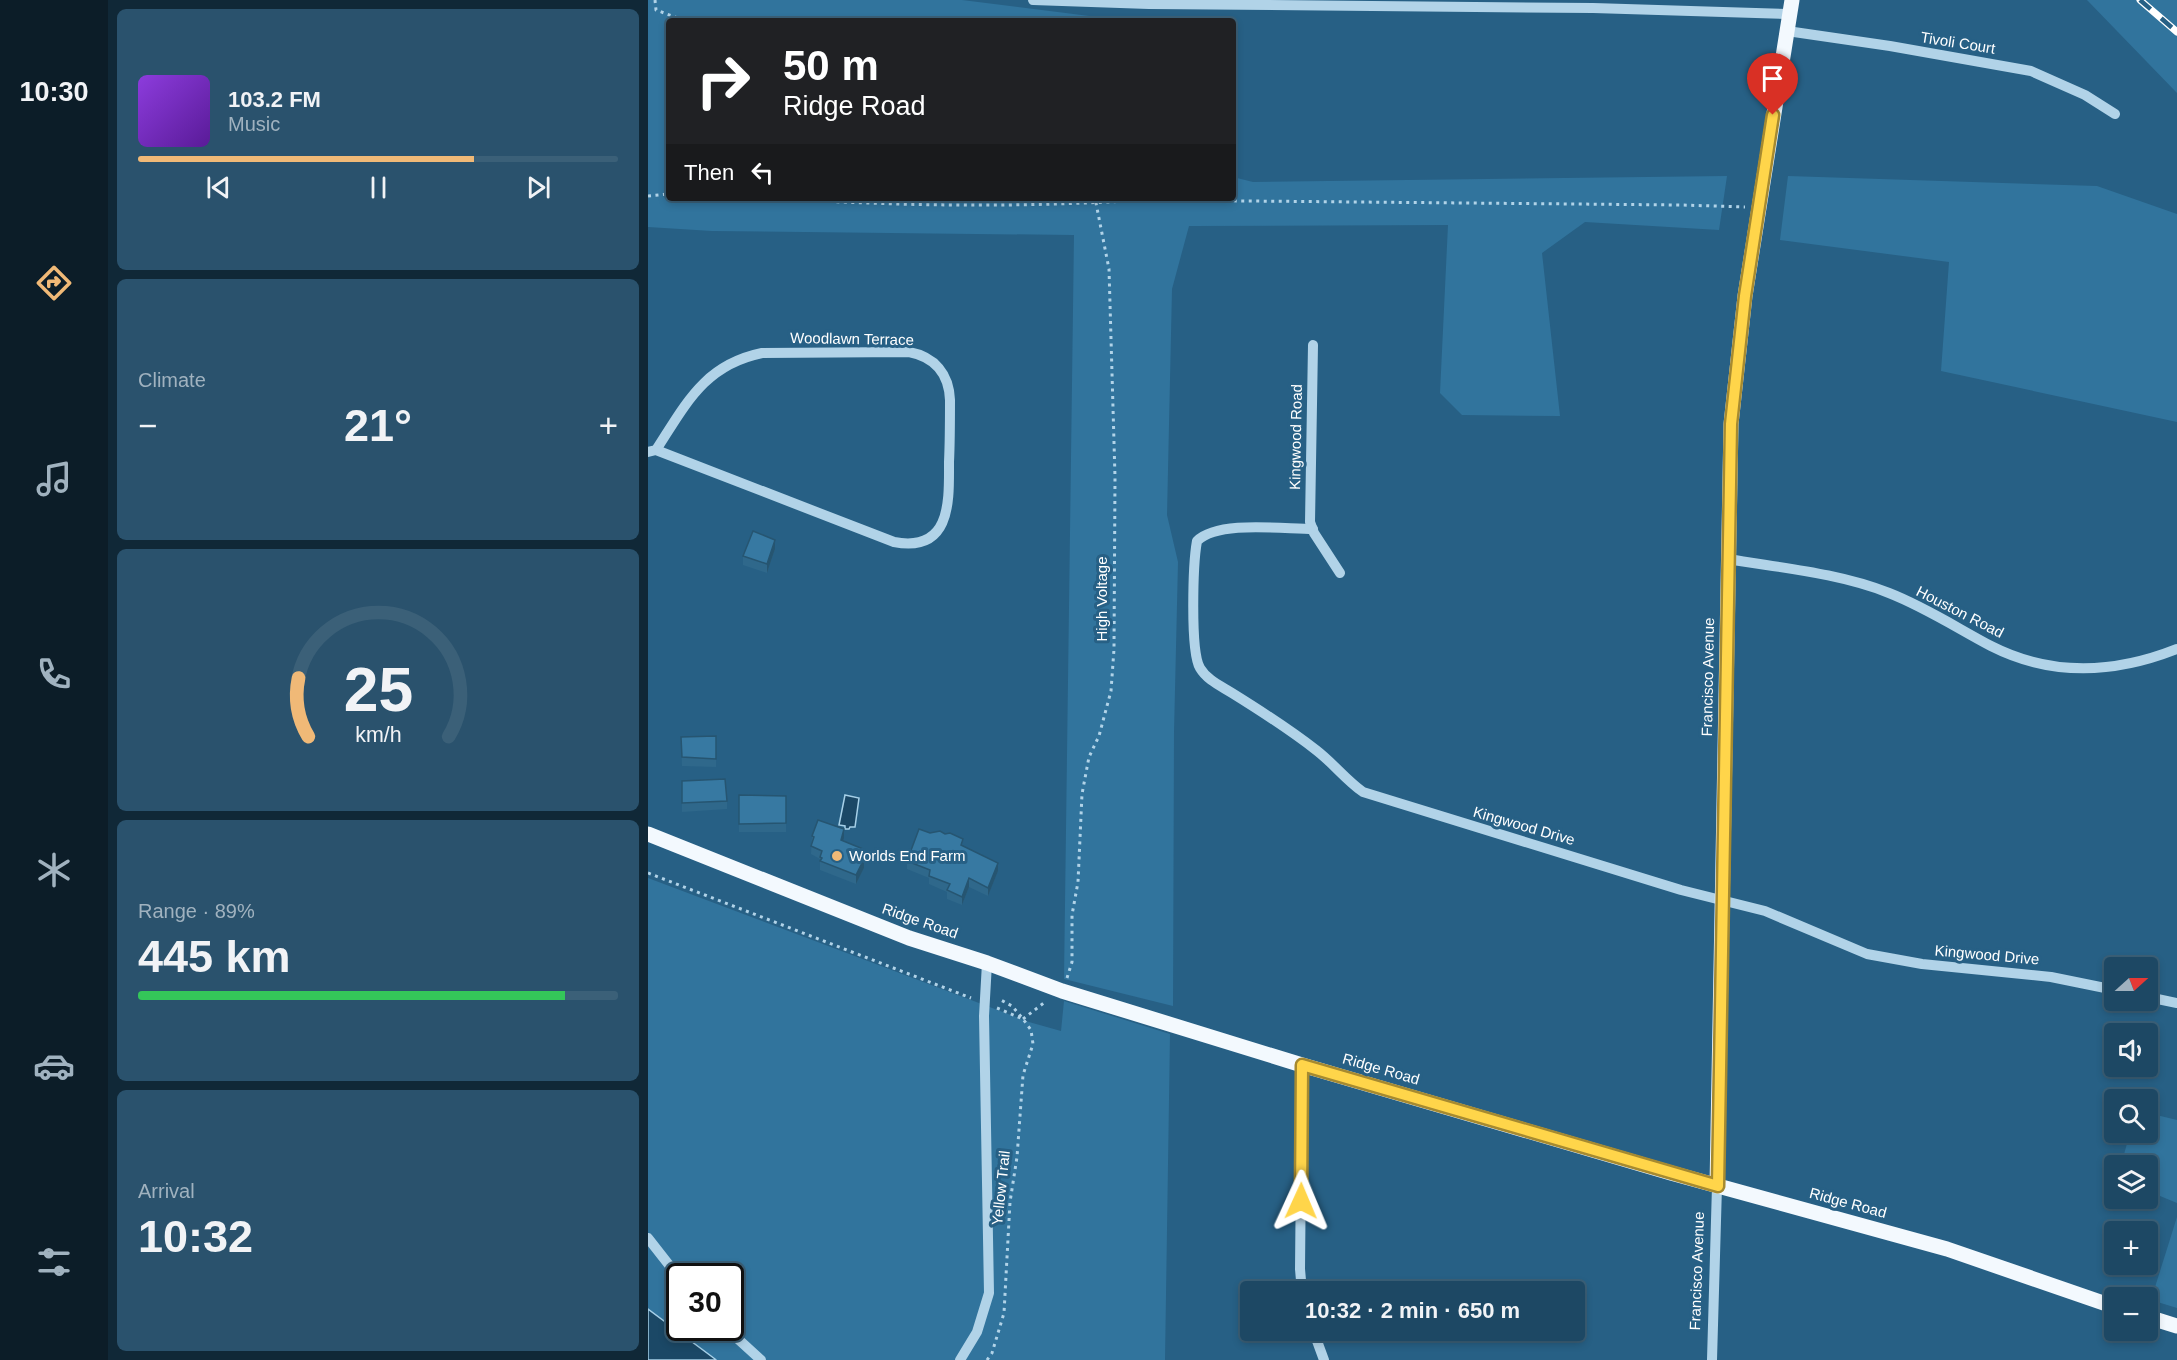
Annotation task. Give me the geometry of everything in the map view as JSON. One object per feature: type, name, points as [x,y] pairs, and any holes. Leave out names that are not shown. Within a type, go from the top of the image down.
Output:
[{"type":"main road","name":"Francisco Avenue","points":[[1718,1186],[1731,424],[1745,296],[1791,7]]},
{"type":"main road","name":"Ridge Road","points":[[648,834],[909,938],[987,963],[1062,991],[1302,1065],[1947,1250],[2104,1303]]},
{"type":"main road","points":[[2158,1320],[2177,1326]]},
{"type":"street","points":[[1033,0],[1149,4],[1593,8],[1791,7]]},
{"type":"street","name":"Tivoli Court","points":[[1787,31],[1890,46],[2031,71],[2085,94],[2115,114]]},
{"type":"street","name":"Kingwood Road","points":[[1312,529],[1310,510],[1313,345]]},
{"type":"street","name":"Woodlawn Terrace","points":[[909,352],[934,362],[948,383],[950,392],[947,513],[930,537],[913,543],[894,542],[652,451],[702,383],[720,368],[734,361],[762,353],[909,352]]},
{"type":"street","name":"Kingwood Drive","points":[[1312,529],[1229,528],[1203,534],[1197,541],[1195,644],[1199,666],[1208,677],[1318,751],[1347,781],[1364,792],[1681,890],[1765,911],[1867,954],[1942,967],[2051,977],[2104,988]]},
{"type":"street","points":[[1312,529],[1340,573]]},
{"type":"street","name":"Houston Road","points":[[1728,559],[1823,575],[1888,592],[1993,646],[2023,659],[2053,668],[2110,667],[2145,661],[2177,649]]},
{"type":"street","points":[[960,1360],[977,1332],[988,1293],[985,1004],[987,963]]},
{"type":"street","points":[[2158,999],[2177,1003]]},
{"type":"street","points":[[1301,1281],[1302,1065]]},
{"type":"street","name":"Francisco Avenue","points":[[1712,1360],[1718,1186]]},
{"type":"street","points":[[648,1238],[668,1263]]},
{"type":"street","points":[[740,1341],[761,1360]]},
{"type":"street","points":[[1317,1341],[1324,1360]]},
{"type":"path","points":[[655,0],[656,10],[678,18]]},
{"type":"path","points":[[648,196],[666,194]]},
{"type":"path","points":[[817,201],[1082,204],[1092,201]]},
{"type":"path","points":[[1078,201],[1082,204]]},
{"type":"path","name":"High Voltage","points":[[1062,991],[1072,962],[1072,915],[1078,882],[1082,794],[1089,757],[1099,736],[1111,691],[1114,649],[1115,477],[1109,269],[1095,201]]},
{"type":"path","points":[[1236,201],[1682,205],[1759,208]]},
{"type":"path","points":[[648,873],[1023,1019]]},
{"type":"path","points":[[1023,1019],[1062,991]]},
{"type":"path","points":[[986,992],[1012,1006],[1023,1019]]},
{"type":"path","name":"Yellow Trail","points":[[987,1360],[992,1353],[1004,1313],[1010,1202],[1017,1157],[1023,1075],[1033,1044],[1031,1030],[1023,1019]]},
{"type":"shaded area","points":[[648,0],[962,0],[1105,18],[666,18],[666,201],[1236,201],[1236,178],[1253,182],[1727,176],[1719,230],[1585,222],[1542,253],[1560,416],[1462,415],[1440,393],[1448,225],[1189,226],[1172,289],[1167,515],[1178,562],[1174,732],[1173,1006],[1064,979],[1074,235],[712,231],[648,227]]},
{"type":"shaded area","points":[[2087,0],[2177,0],[2177,93]]},
{"type":"shaded area","points":[[1788,176],[2097,186],[2177,214],[2177,422],[1941,371],[1949,262],[1780,240]]},
{"type":"shaded area","points":[[845,795],[859,798],[855,827],[849,829],[839,825]]},
{"type":"shaded area","points":[[648,878],[1029,1022],[1061,1031],[1064,1001],[1170,1034],[1165,1360],[716,1360],[691,1341],[744,1341],[744,1263],[666,1263],[666,1322],[648,1309]]},
{"type":"shaded area","points":[[2158,1115],[2177,1120],[2177,1203],[2158,1195],[2158,1155],[2124,1155],[2127,1143],[2158,1143]]},
{"type":"shaded area","points":[[2177,1217],[2177,1308],[2158,1302],[2158,1287],[2155,1287]]},
{"type":"shaded area","points":[[648,1309],[666,1322],[666,1341],[691,1341],[716,1360],[648,1360]]},
{"type":"building","points":[[753,531],[775,540],[767,564],[743,556]]},
{"type":"building","points":[[716,736],[716,759],[682,757],[681,737]]},
{"type":"building","points":[[725,779],[727,801],[682,803],[682,781]]},
{"type":"building","points":[[739,795],[786,796],[786,823],[739,824]]},
{"type":"building","name":"Worlds End Farm","points":[[818,820],[844,829],[841,840],[863,849],[860,858],[864,859],[856,875],[820,861],[822,851],[811,846]]},
{"type":"building","points":[[919,829],[930,833],[940,831],[945,834],[950,833],[963,839],[961,845],[998,863],[988,888],[969,878],[962,897],[947,890],[950,884],[929,876],[930,870],[907,861]]},
{"type":"railway","points":[[2140,0],[2177,32]]},
{"type":"place","name":"Worlds End Farm","points":[[837,856]]},
{"type":"route","points":[[1301,1201],[1302,1065],[1718,1186],[1731,424],[1745,296],[1773,115]]}]
